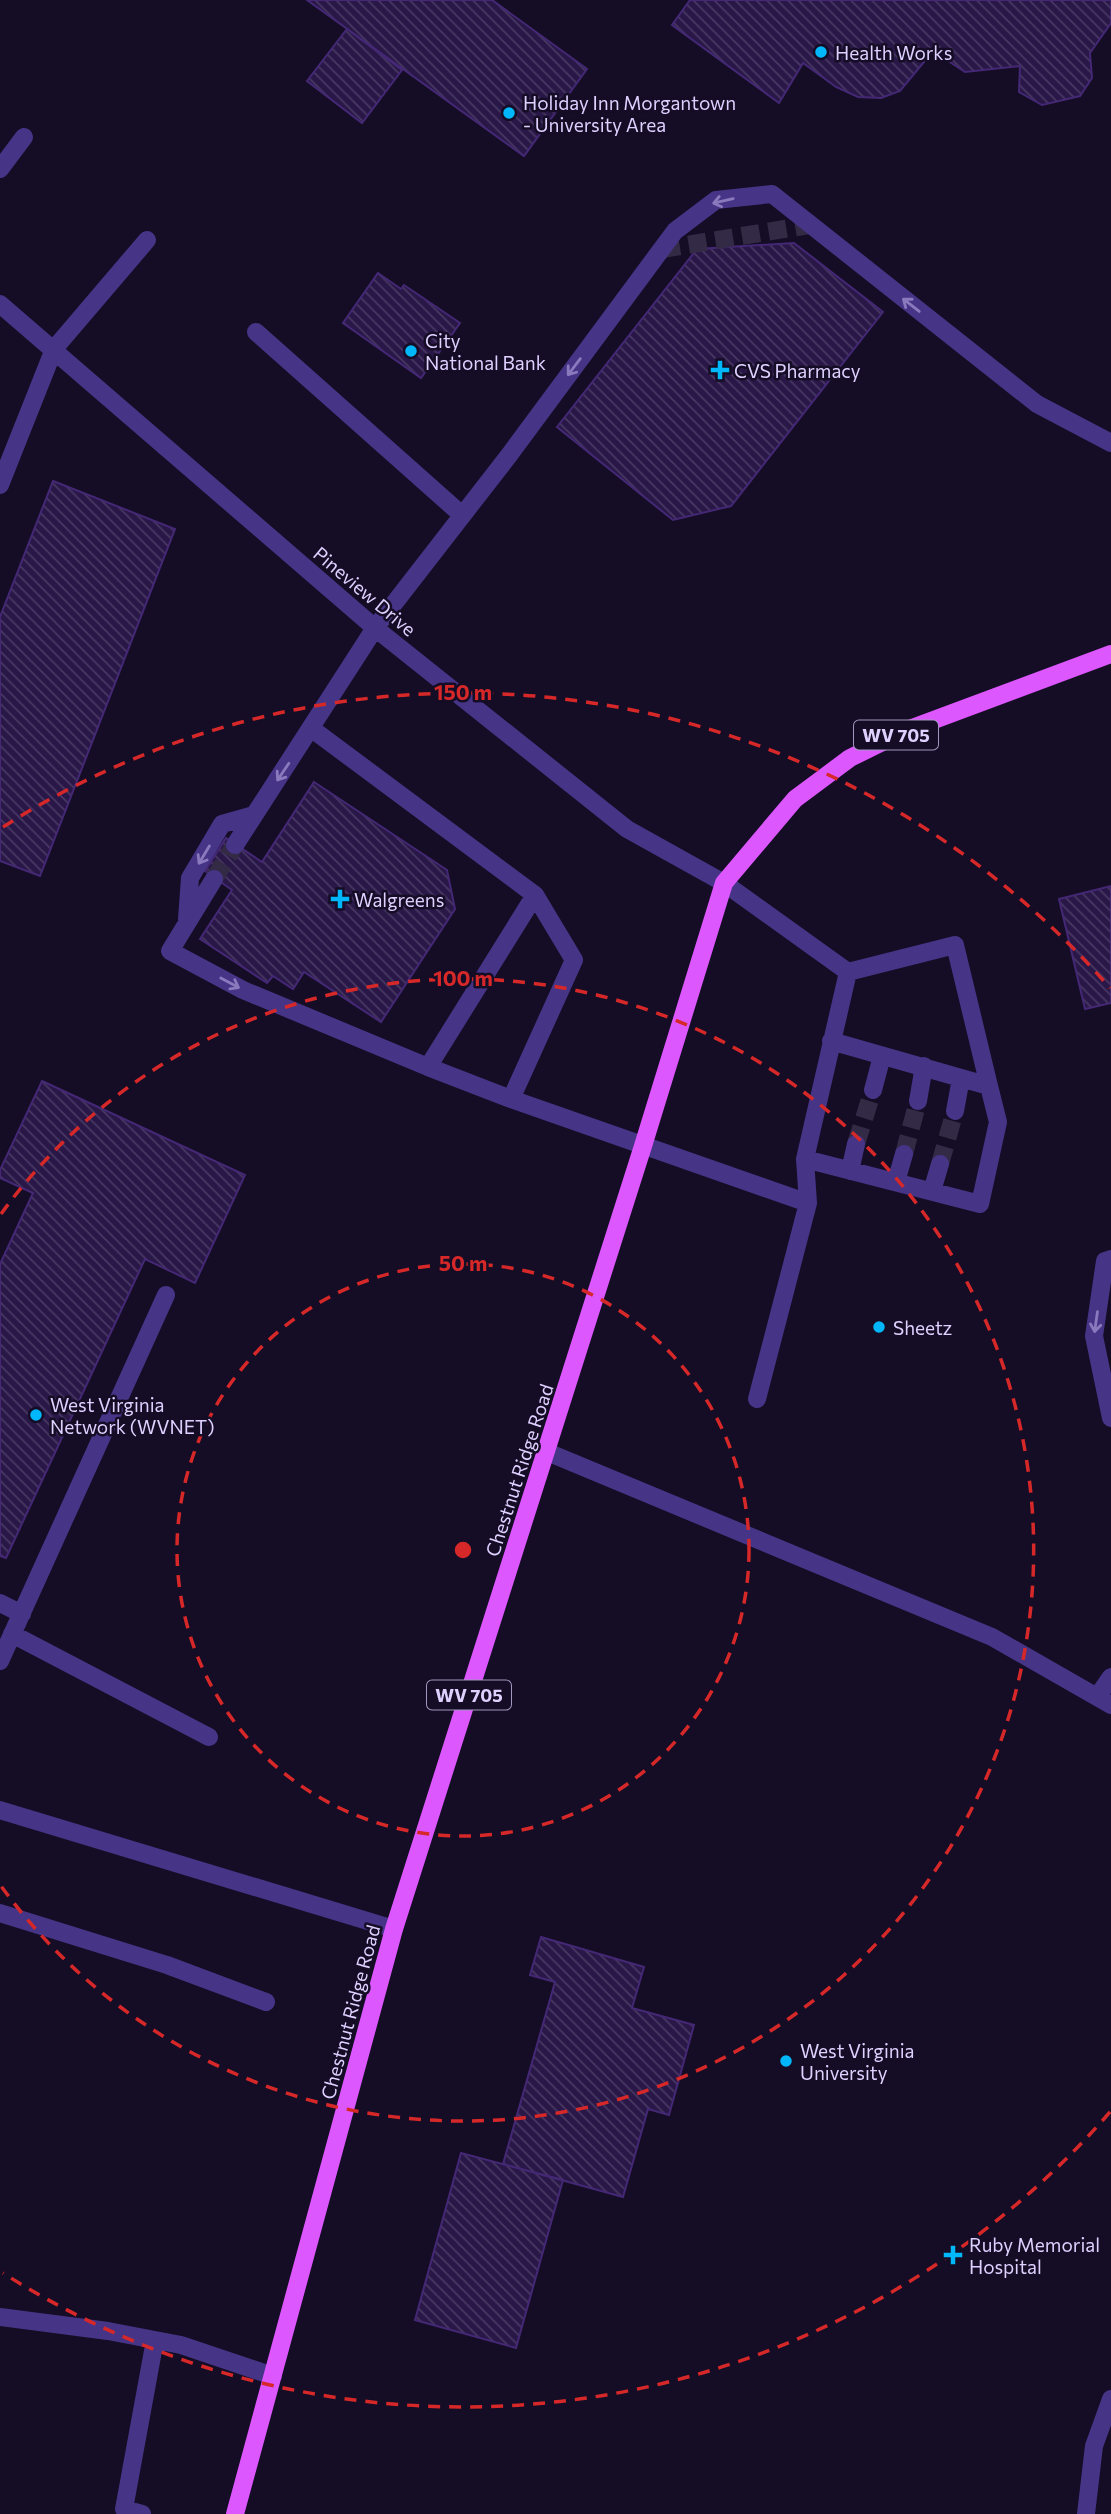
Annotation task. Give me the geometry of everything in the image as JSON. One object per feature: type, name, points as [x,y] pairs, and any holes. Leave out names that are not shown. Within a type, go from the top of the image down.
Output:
[{"type":"main road","name":"Chestnut Ridge Road","points":[[235,2514],[394,1929],[547,1452],[724,883],[796,799],[849,758],[907,730],[1111,654]]},
{"type":"street","points":[[0,169],[24,137]]},
{"type":"street","points":[[235,845],[375,628],[510,454],[675,231],[716,200],[772,194],[1037,404],[1111,443]]},
{"type":"street","points":[[0,485],[54,349],[147,240]]},
{"type":"street","name":"Pineview Drive","points":[[0,304],[375,628],[627,829],[724,883],[848,972]]},
{"type":"street","points":[[256,332],[462,515]]},
{"type":"street","points":[[312,729],[535,895],[574,961],[511,1099]]},
{"type":"street","points":[[187,921],[190,878],[222,824],[254,815]]},
{"type":"street","points":[[214,879],[170,951],[243,990],[428,1067],[511,1099],[808,1203]]},
{"type":"street","points":[[428,1067],[535,895]]},
{"type":"street","points":[[757,1399],[808,1203],[805,1159],[848,972],[955,945],[998,1122],[980,1204],[805,1159]]},
{"type":"street","points":[[831,1041],[989,1086]]},
{"type":"street","points":[[873,1090],[882,1055]]},
{"type":"street","points":[[918,1101],[924,1066]]},
{"type":"street","points":[[955,1111],[961,1078]]},
{"type":"street","points":[[850,1171],[856,1144]]},
{"type":"street","points":[[896,1182],[904,1154]]},
{"type":"street","points":[[932,1191],[940,1164]]},
{"type":"street","points":[[1111,1259],[1105,1261],[1094,1336],[1111,1419]]},
{"type":"street","points":[[0,1661],[166,1295]]},
{"type":"street","points":[[547,1452],[992,1637],[1104,1701],[1111,1677]]},
{"type":"street","points":[[0,1603],[22,1614]]},
{"type":"street","points":[[12,1634],[209,1737]]},
{"type":"street","points":[[0,1810],[394,1929]]},
{"type":"street","points":[[0,1913],[167,1965],[266,2002]]},
{"type":"street","points":[[0,2317],[181,2345],[273,2376]]},
{"type":"street","points":[[142,2514],[124,2509],[155,2340]]},
{"type":"street","points":[[1086,2514],[1094,2446],[1111,2399]]},
{"type":"building","name":"Holiday Inn Morgantown - University Area","points":[[307,0],[492,0],[587,69],[524,156]]},
{"type":"building","name":"Health Works","points":[[690,0],[1111,0],[1111,23],[1090,53],[1092,78],[1080,96],[1042,105],[1019,92],[1020,66],[965,72],[933,51],[900,91],[881,98],[858,97],[836,87],[803,63],[779,103],[672,25]]},
{"type":"building","points":[[347,29],[402,70],[362,123],[307,81]]},
{"type":"building","name":"CVS Pharmacy","points":[[794,243],[883,312],[731,506],[673,520],[557,427],[697,249]]},
{"type":"building","name":"City National Bank","points":[[378,273],[401,289],[404,285],[460,323],[421,378],[343,323]]},
{"type":"building","points":[[53,481],[175,529],[40,876],[0,861],[0,617]]},
{"type":"building","name":"Walgreens","points":[[314,782],[447,870],[455,909],[381,1022],[304,972],[293,989],[273,976],[267,983],[200,939],[232,890],[205,871],[226,838],[262,862]]},
{"type":"building","points":[[1111,886],[1111,1003],[1085,1009],[1059,899]]},
{"type":"building","name":"West Virginia Network (WVNET)","points":[[42,1081],[245,1175],[195,1283],[145,1259],[6,1558],[0,1556],[0,1264],[33,1193],[0,1178],[0,1170]]},
{"type":"building","points":[[541,1937],[644,1967],[632,2008],[694,2025],[669,2115],[648,2109],[623,2197],[503,2164],[555,1982],[530,1975]]},
{"type":"building","points":[[461,2153],[563,2180],[516,2348],[415,2320]]},
{"type":"tunnel","points":[[662,249],[809,225]]},
{"type":"tunnel","points":[[214,879],[235,845]]},
{"type":"tunnel","points":[[856,1144],[873,1090]]},
{"type":"tunnel","points":[[904,1154],[918,1101]]},
{"type":"tunnel","points":[[940,1164],[955,1111]]},
{"type":"place","name":"Health Works","points":[[821,52]]},
{"type":"place","name":"Holiday Inn Morgantown - University Area","points":[[509,113]]},
{"type":"place","name":"City National Bank","points":[[411,351]]},
{"type":"place","name":"CVS Pharmacy","points":[[720,370]]},
{"type":"place","name":"Walgreens","points":[[340,899]]},
{"type":"place","name":"Sheetz","points":[[879,1327]]},
{"type":"place","name":"West Virginia Network (WVNET)","points":[[36,1415]]},
{"type":"place","name":"West Virginia University","points":[[786,2061]]},
{"type":"place","name":"Ruby Memorial Hospital","points":[[953,2255]]}]
